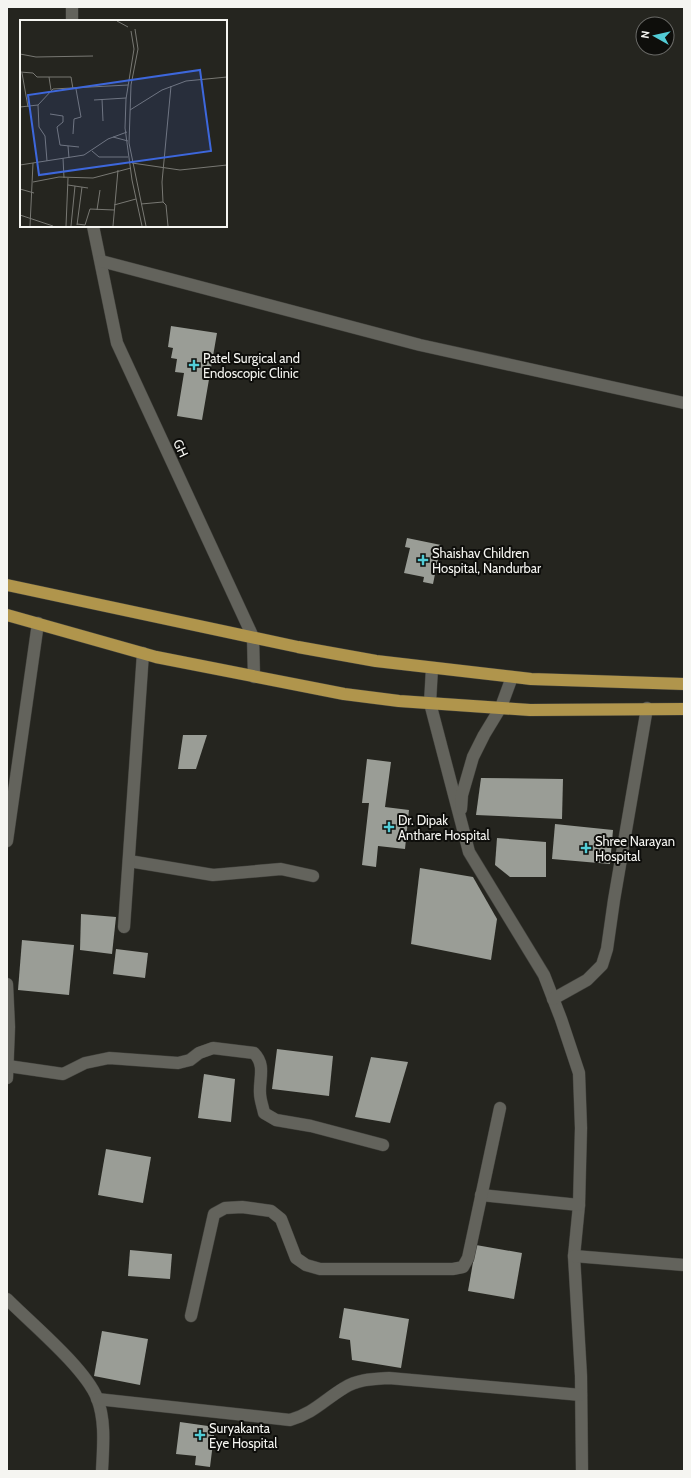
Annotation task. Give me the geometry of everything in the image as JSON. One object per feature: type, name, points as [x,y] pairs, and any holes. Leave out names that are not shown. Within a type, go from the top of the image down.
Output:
[{"type":"main road","points":[[7,585],[340,655],[432,668],[531,679],[684,684]]},
{"type":"main road","points":[[7,615],[143,653],[254,677],[344,694],[430,703],[530,710],[647,708],[684,709]]},
{"type":"street","points":[[72,7],[72,20]]},
{"type":"street","name":"GH","points":[[93,227],[117,343],[253,637],[254,677]]},
{"type":"street","points":[[101,261],[420,345],[684,403]]},
{"type":"street","points":[[7,842],[38,623]]},
{"type":"street","points":[[124,927],[143,653]]},
{"type":"street","points":[[432,668],[430,703],[469,852],[544,975],[554,1000],[578,1073],[582,1128],[574,1256],[581,1395],[582,1471]]},
{"type":"street","points":[[460,820],[462,795],[469,769],[484,735],[501,707],[512,677]]},
{"type":"street","points":[[554,1000],[587,980],[602,965],[607,949],[647,708]]},
{"type":"street","points":[[129,861],[213,875],[281,869],[313,876]]},
{"type":"street","points":[[7,984],[9,1026],[8,1072],[63,1074],[85,1063],[109,1058],[178,1063],[190,1060],[198,1053],[213,1048],[254,1052],[259,1058],[262,1069],[260,1093],[264,1113],[276,1120],[312,1126],[383,1145]]},
{"type":"street","points":[[192,1316],[214,1214],[225,1208],[242,1207],[271,1212],[281,1219],[296,1258],[306,1265],[320,1269],[453,1269],[463,1267],[468,1258],[500,1108]]},
{"type":"street","points":[[481,1195],[578,1205]]},
{"type":"street","points":[[574,1256],[684,1265]]},
{"type":"street","points":[[7,1299],[81,1373],[97,1399],[104,1432],[102,1471]]},
{"type":"street","points":[[97,1399],[290,1420],[304,1416],[345,1387],[366,1379],[389,1378],[581,1395]]},
{"type":"building","points":[[171,326],[217,333],[202,420],[177,416],[184,373],[175,372],[177,359],[171,358],[173,348],[168,347]]},
{"type":"building","points":[[407,538],[441,545],[433,584],[423,582],[424,577],[404,573],[410,548],[405,547]]},
{"type":"building","points":[[183,735],[207,735],[196,769],[178,769]]},
{"type":"building","points":[[367,759],[391,762],[385,807],[409,810],[405,849],[378,846],[376,867],[362,865],[369,803],[362,803]]},
{"type":"building","points":[[481,778],[563,779],[562,819],[476,815]]},
{"type":"building","points":[[555,824],[613,830],[610,864],[552,859]]},
{"type":"building","points":[[497,838],[546,842],[546,877],[510,877],[495,865]]},
{"type":"building","points":[[420,868],[473,877],[497,919],[491,960],[411,944]]},
{"type":"building","points":[[81,914],[116,917],[112,954],[80,950]]},
{"type":"building","points":[[22,940],[74,945],[69,995],[18,990]]},
{"type":"building","points":[[116,949],[148,953],[145,978],[113,974]]},
{"type":"building","points":[[277,1049],[333,1056],[329,1096],[272,1089]]},
{"type":"building","points":[[371,1057],[408,1062],[390,1123],[355,1117]]},
{"type":"building","points":[[204,1074],[235,1079],[231,1122],[198,1118]]},
{"type":"building","points":[[106,1149],[151,1157],[143,1203],[98,1195]]},
{"type":"building","points":[[476,1245],[522,1253],[514,1299],[468,1291]]},
{"type":"building","points":[[130,1250],[172,1254],[170,1279],[128,1276]]},
{"type":"building","points":[[344,1308],[409,1319],[401,1368],[352,1360],[350,1340],[339,1338]]},
{"type":"building","points":[[102,1331],[148,1339],[140,1385],[94,1376]]},
{"type":"building","points":[[180,1422],[215,1427],[210,1467],[195,1465],[196,1456],[176,1454]]},
{"type":"place","name":"Patel Surgical and Endoscopic Clinic","points":[[194,365]]},
{"type":"place","name":"Shaishav Children Hospital, Nandurbar","points":[[423,560]]},
{"type":"place","name":"Dr. Dipak Anthare Hospital","points":[[389,827]]},
{"type":"place","name":"Shree Narayan Hospital","points":[[586,848]]},
{"type":"place","name":"Suryakanta Eye Hospital","points":[[200,1435]]}]
